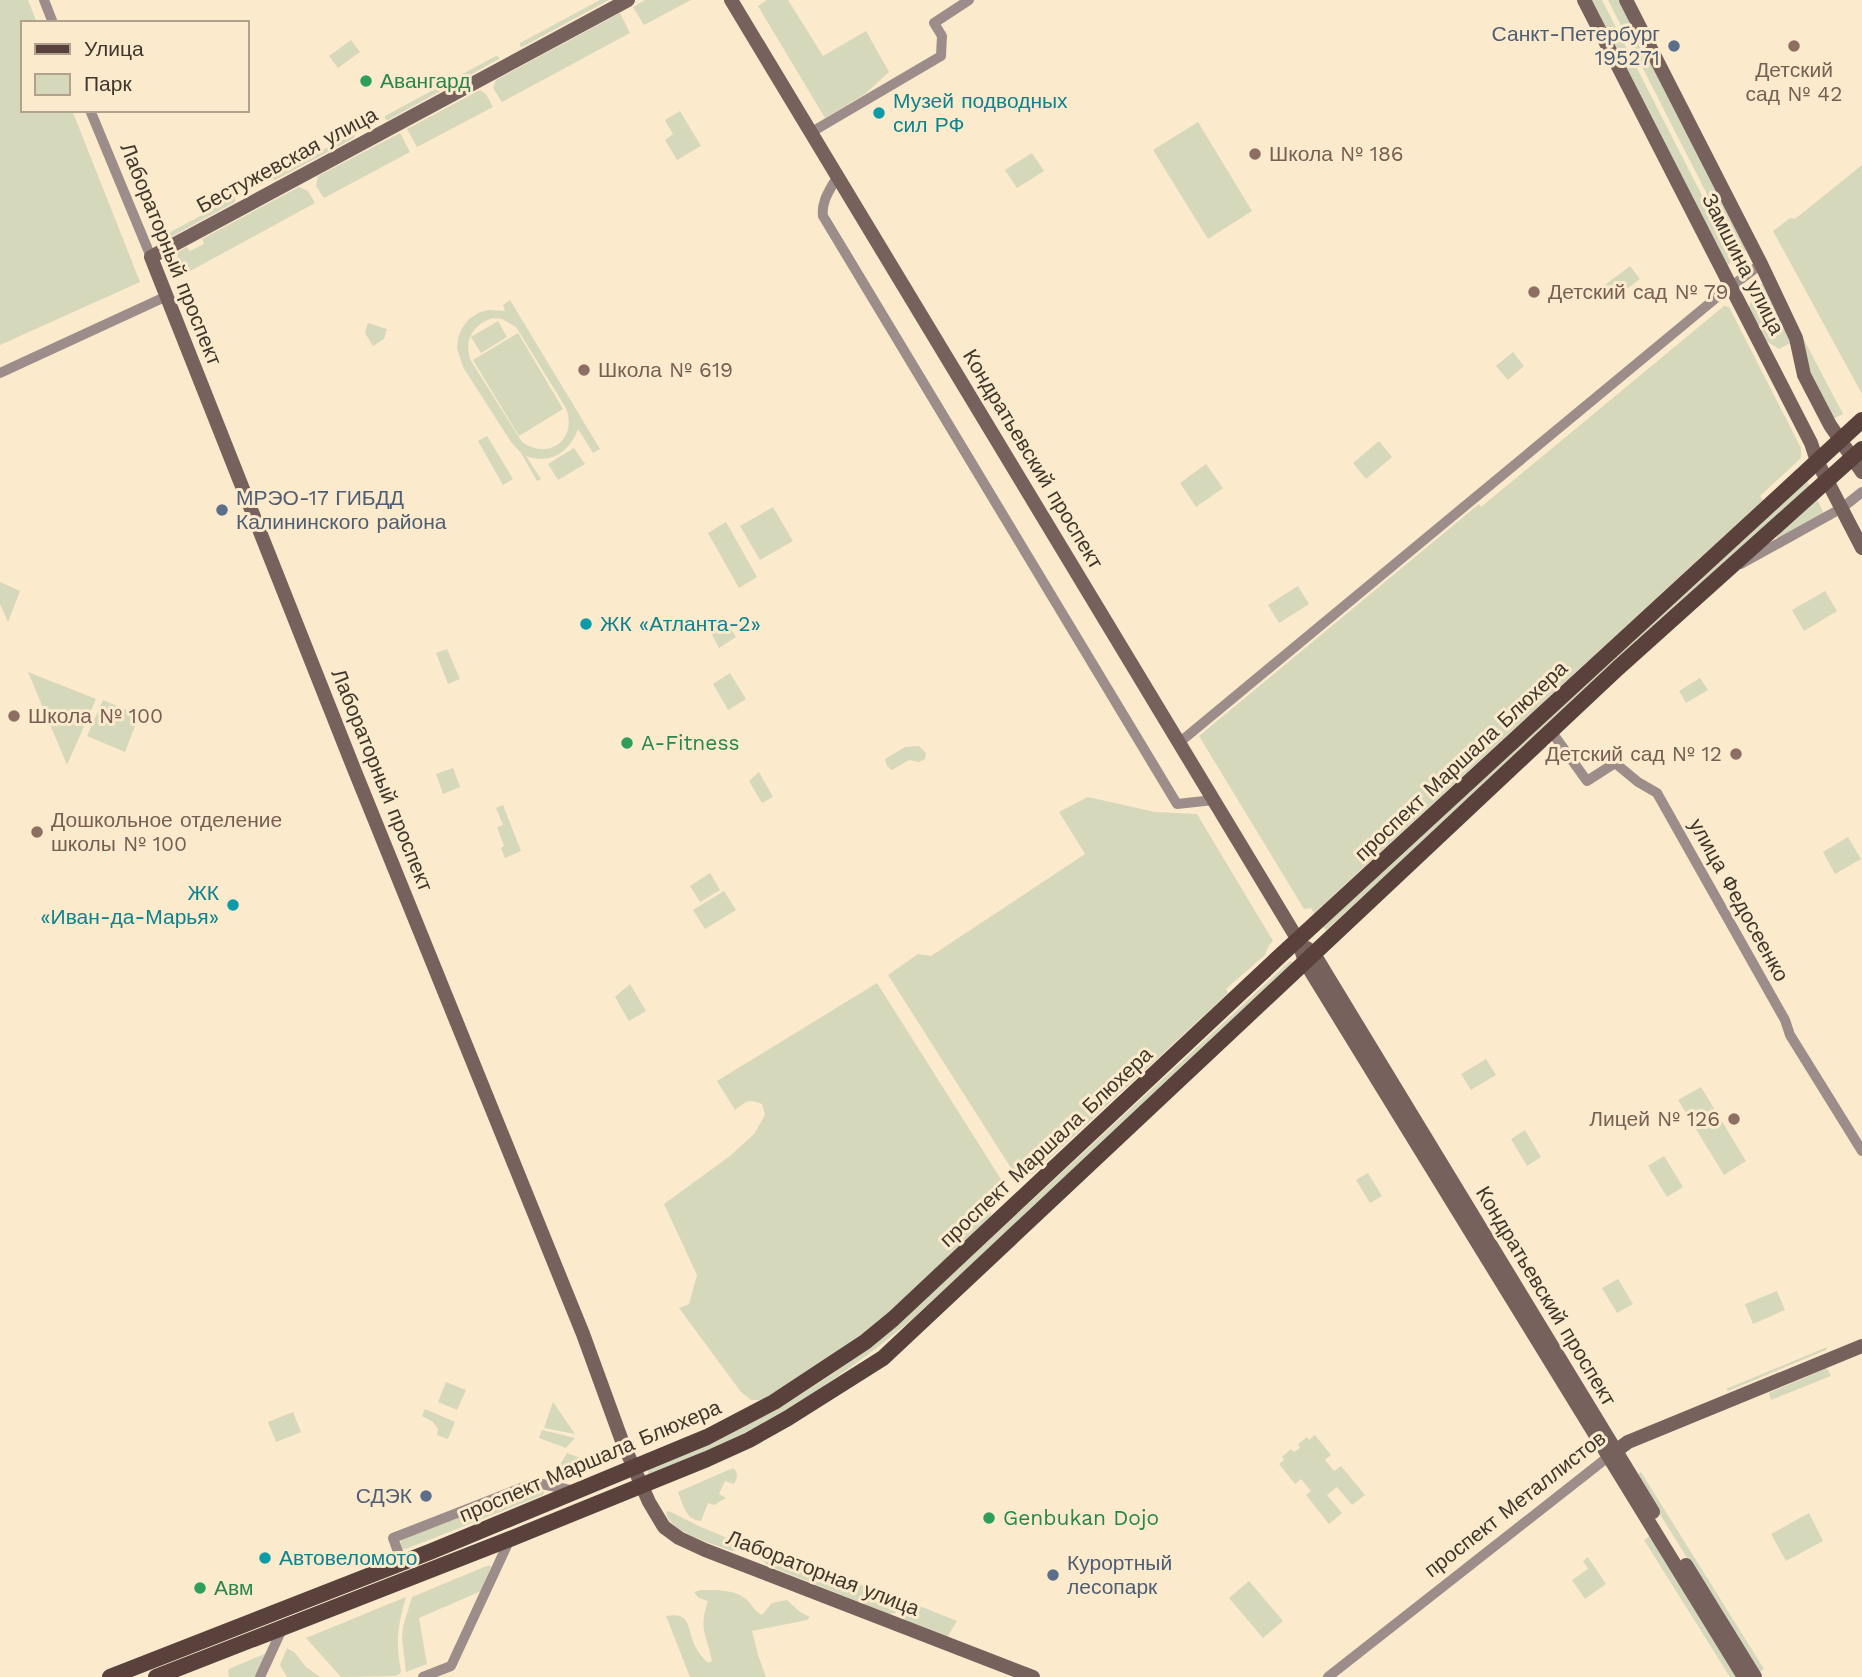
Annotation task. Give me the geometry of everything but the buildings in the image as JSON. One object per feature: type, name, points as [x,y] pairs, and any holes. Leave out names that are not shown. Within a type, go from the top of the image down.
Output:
[{"type":"main road","name":"проспект Маршала Блюхера","points":[[110,1677],[404,1562],[707,1437],[774,1402],[865,1342],[893,1319],[1862,419]]},
{"type":"main road","name":"проспект Маршала Блюхера","points":[[156,1677],[510,1539],[749,1440],[883,1358],[1552,731],[1828,480],[1859,460]]},
{"type":"main road","points":[[404,1562],[413,1565],[413,1577]]},
{"type":"main road","points":[[150,1661],[148,1667],[156,1677]]},
{"type":"street","points":[[44,0],[52,21]]},
{"type":"street","name":"Бестужевская улица","points":[[150,257],[628,0]]},
{"type":"street","name":"Кондратьевский проспект","points":[[731,0],[1298,940],[1612,1454],[1744,1677]]},
{"type":"street","points":[[810,133],[941,56],[942,36],[934,23],[969,0]]},
{"type":"street","name":"Замшина улица","points":[[1584,0],[1862,548]]},
{"type":"street","name":"Замшина улица","points":[[1626,0],[1761,264],[1799,345],[1804,376],[1840,441],[1859,460]]},
{"type":"street","name":"Лабораторный проспект","points":[[91,112],[583,1334],[633,1467]]},
{"type":"street","points":[[837,177],[822,207],[823,216],[1177,804],[1214,800]]},
{"type":"street","points":[[1180,743],[1731,286],[1761,264]]},
{"type":"street","points":[[0,373],[167,296]]},
{"type":"street","points":[[1724,573],[1842,508],[1862,492]]},
{"type":"street","name":"улица Федосеенко","points":[[1552,731],[1587,781],[1615,763],[1657,793],[1785,1020],[1790,1035],[1862,1151]]},
{"type":"street","name":"проспект Металлистов","points":[[1328,1677],[1612,1454],[1639,1438],[1862,1346]]},
{"type":"street","name":"Кондратьевский проспект","points":[[1612,1454],[1755,1677]]},
{"type":"street","name":"Лабораторная улица","points":[[633,1467],[664,1527],[679,1538],[1033,1677]]},
{"type":"street","points":[[404,1562],[393,1538],[529,1485],[537,1483],[575,1491]]},
{"type":"street","points":[[424,1677],[451,1666],[510,1539]]},
{"type":"street","points":[[260,1677],[283,1627]]},
{"type":"green space","points":[[0,0],[28,0],[36,21],[21,21],[21,112],[73,112],[140,282],[0,345]]},
{"type":"green space","points":[[600,0],[609,0],[520,46],[520,43]]},
{"type":"green space","points":[[645,0],[691,0],[644,25],[633,7]]},
{"type":"green space","points":[[767,0],[788,0],[823,56],[866,31],[889,72],[865,94],[825,118],[758,6]]},
{"type":"green space","points":[[1590,0],[1602,0],[1735,260],[1727,265]]},
{"type":"green space","points":[[1608,0],[1620,0],[1746,250],[1739,257]]},
{"type":"green space","points":[[620,13],[630,33],[502,102],[493,88],[496,80]]},
{"type":"green space","points":[[351,40],[360,52],[338,68],[329,56]]},
{"type":"green space","points":[[496,56],[499,59],[388,120],[385,119],[385,116]]},
{"type":"green space","points":[[480,90],[486,94],[493,107],[417,147],[407,129]]},
{"type":"green space","points":[[680,111],[701,146],[677,160],[665,140],[673,134],[665,120]]},
{"type":"green space","points":[[1198,122],[1252,211],[1208,239],[1153,150]]},
{"type":"green space","points":[[400,133],[410,152],[324,198],[316,186],[318,176]]},
{"type":"green space","points":[[352,134],[355,135],[354,138],[275,180],[272,179],[273,177]]},
{"type":"green space","points":[[1032,153],[1044,171],[1017,188],[1005,170]]},
{"type":"green space","points":[[1862,165],[1862,394],[1773,231],[1790,218],[1795,219]]},
{"type":"green space","points":[[299,187],[308,191],[315,203],[181,276],[174,260],[178,257],[176,253],[187,247],[190,251],[204,244],[202,239]]},
{"type":"green space","points":[[235,197],[235,202],[169,238],[167,234]]},
{"type":"green space","points":[[1630,266],[1640,279],[1615,298],[1605,285]]},
{"type":"green space","points":[[1764,283],[1792,342],[1779,349],[1763,339],[1746,307]]},
{"type":"green space","points":[[510,300],[600,449],[593,453],[578,429],[570,444],[558,454],[543,459],[526,456],[541,479],[537,481],[463,367],[457,348],[462,328],[469,319],[489,310],[505,311],[503,305]],"holes":[[[493,318],[502,319],[516,327],[566,408],[568,429],[559,444],[551,448],[532,447],[522,442],[471,361],[468,347],[475,329]]]},
{"type":"green space","points":[[1724,306],[1729,307],[1801,448],[1799,460],[1760,496],[1763,500],[1314,913],[1311,908],[1304,909],[1199,736]]},
{"type":"green space","points":[[498,321],[507,337],[481,353],[471,337]]},
{"type":"green space","points":[[368,323],[387,329],[384,339],[373,346],[365,333]]},
{"type":"green space","points":[[518,333],[563,409],[519,436],[473,360]]},
{"type":"green space","points":[[1802,336],[1843,414],[1833,419],[1808,372]]},
{"type":"green space","points":[[1513,352],[1524,366],[1508,380],[1496,366]]},
{"type":"green space","points":[[487,436],[513,479],[503,485],[478,441]]},
{"type":"green space","points":[[1379,441],[1392,457],[1366,479],[1353,463]]},
{"type":"green space","points":[[574,448],[585,464],[558,480],[548,464]]},
{"type":"green space","points":[[1206,464],[1223,488],[1196,507],[1180,483]]},
{"type":"green space","points":[[1807,481],[1810,486],[1326,930],[1323,927]]},
{"type":"green space","points":[[1817,499],[1824,514],[1776,537]]},
{"type":"green space","points":[[773,507],[793,541],[760,560],[740,526]]},
{"type":"green space","points":[[726,522],[757,577],[739,588],[708,533]]},
{"type":"green space","points":[[0,582],[20,591],[8,622],[0,604]]},
{"type":"green space","points":[[1298,586],[1309,604],[1279,623],[1268,605]]},
{"type":"green space","points":[[1825,591],[1837,611],[1804,631],[1792,610]]},
{"type":"green space","points":[[723,616],[736,637],[719,648],[710,631],[714,622]]},
{"type":"green space","points":[[447,649],[460,679],[448,684],[436,653]]},
{"type":"green space","points":[[28,672],[96,699],[67,765]]},
{"type":"green space","points":[[730,673],[746,699],[728,710],[713,684]]},
{"type":"green space","points":[[1700,678],[1708,690],[1686,703],[1679,691]]},
{"type":"green space","points":[[103,700],[129,711],[135,726],[125,752],[87,736]]},
{"type":"green space","points":[[919,746],[926,753],[925,759],[919,762],[909,760],[892,770],[887,766],[885,759],[905,747]]},
{"type":"green space","points":[[453,768],[460,787],[443,794],[436,774]]},
{"type":"green space","points":[[759,772],[773,797],[762,803],[749,781]]},
{"type":"green space","points":[[1088,797],[1155,812],[1197,814],[1273,941],[1265,955],[1226,989],[1228,993],[1033,1174],[1024,1177],[1011,1168],[888,975],[918,954],[931,956],[1085,854],[1059,812]]},
{"type":"green space","points":[[503,805],[521,851],[505,858],[497,827],[503,825],[496,808]]},
{"type":"green space","points":[[1848,837],[1861,859],[1835,874],[1823,852]]},
{"type":"green space","points":[[710,873],[720,890],[700,902],[690,886]]},
{"type":"green space","points":[[724,891],[736,910],[705,929],[693,910]]},
{"type":"green space","points":[[1290,961],[1293,963],[1286,972],[908,1323],[859,1361],[781,1412],[667,1469],[648,1474],[648,1470],[789,1402],[888,1332]]},
{"type":"green space","points":[[877,983],[1004,1184],[1005,1194],[991,1209],[991,1216],[884,1318],[827,1359],[762,1400],[751,1400],[741,1392],[679,1308],[689,1304],[697,1275],[664,1204],[730,1156],[754,1134],[765,1115],[762,1104],[754,1101],[735,1110],[717,1081]]},
{"type":"green space","points":[[630,984],[646,1011],[629,1021],[615,997]]},
{"type":"green space","points":[[1486,1059],[1496,1075],[1471,1090],[1461,1074]]},
{"type":"green space","points":[[1701,1087],[1746,1161],[1724,1175],[1678,1100]]},
{"type":"green space","points":[[1525,1130],[1541,1157],[1527,1166],[1511,1139]]},
{"type":"green space","points":[[1664,1156],[1683,1187],[1667,1197],[1648,1166]]},
{"type":"green space","points":[[1368,1173],[1382,1196],[1370,1203],[1356,1180]]},
{"type":"green space","points":[[1618,1279],[1633,1304],[1617,1313],[1602,1288]]},
{"type":"green space","points":[[1777,1291],[1785,1310],[1753,1324],[1745,1304]]},
{"type":"green space","points":[[1827,1347],[1826,1350],[1728,1391],[1726,1389]]},
{"type":"green space","points":[[1827,1368],[1831,1376],[1771,1400],[1769,1393]]},
{"type":"green space","points":[[446,1382],[466,1390],[457,1410],[438,1402]]},
{"type":"green space","points":[[553,1402],[575,1434],[544,1428]]},
{"type":"green space","points":[[425,1409],[455,1422],[448,1439],[437,1435],[438,1429],[433,1422],[422,1416]]},
{"type":"green space","points":[[293,1412],[301,1432],[276,1442],[268,1422]]},
{"type":"green space","points":[[542,1430],[575,1438],[566,1448],[539,1438]]},
{"type":"green space","points":[[1315,1435],[1331,1455],[1325,1460],[1334,1471],[1341,1466],[1365,1495],[1352,1505],[1337,1487],[1327,1495],[1342,1513],[1329,1524],[1306,1495],[1311,1491],[1301,1479],[1295,1484],[1279,1464],[1291,1449],[1294,1452],[1300,1448],[1298,1444]]},
{"type":"green space","points":[[567,1453],[591,1463],[572,1475],[558,1476],[555,1473]]},
{"type":"green space","points":[[733,1468],[737,1474],[734,1484],[725,1481],[719,1494],[726,1498],[714,1505],[708,1503],[701,1521],[692,1518],[678,1492]]},
{"type":"green space","points":[[1641,1472],[1764,1669],[1759,1673],[1636,1476]]},
{"type":"green space","points":[[531,1489],[541,1489],[543,1495],[402,1549],[402,1540]]},
{"type":"green space","points":[[666,1512],[737,1542],[737,1550],[732,1551],[683,1532],[669,1519]]},
{"type":"green space","points":[[1809,1513],[1823,1541],[1786,1561],[1771,1534]]},
{"type":"green space","points":[[1650,1536],[1738,1677],[1730,1677],[1644,1540]]},
{"type":"green space","points":[[763,1549],[900,1599],[896,1613],[890,1614],[769,1566],[759,1558],[756,1550]]},
{"type":"green space","points":[[1588,1557],[1606,1584],[1585,1599],[1572,1580],[1588,1569],[1583,1561]]},
{"type":"green space","points":[[489,1565],[491,1567],[481,1591],[419,1618],[427,1664],[406,1672],[402,1638],[412,1597]]},
{"type":"green space","points":[[1249,1581],[1283,1621],[1263,1638],[1229,1598]]},
{"type":"green space","points":[[701,1590],[736,1593],[762,1615],[772,1603],[787,1600],[810,1617],[807,1620],[752,1631],[766,1677],[690,1677],[666,1616],[680,1616],[684,1619],[699,1652],[708,1663],[712,1661],[704,1632],[708,1601],[699,1598],[694,1592]]},
{"type":"green space","points":[[406,1597],[398,1634],[400,1674],[341,1677],[306,1638]]},
{"type":"green space","points":[[907,1601],[957,1621],[946,1639],[902,1619]]},
{"type":"green space","points":[[287,1648],[320,1677],[287,1677],[280,1665]]},
{"type":"green space","points":[[267,1653],[257,1677],[229,1677],[228,1670],[231,1668]]},
{"type":"place","name":"Санкт-Петербург 195271","points":[[1674,46]]},
{"type":"place","name":"Детский сад № 42","points":[[1794,46]]},
{"type":"place","name":"Авангард","points":[[366,81]]},
{"type":"place","name":"Музей подводных сил РФ","points":[[879,113]]},
{"type":"place","name":"Школа № 186","points":[[1255,154]]},
{"type":"place","name":"Детский сад № 79","points":[[1534,292]]},
{"type":"place","name":"Школа № 619","points":[[584,370]]},
{"type":"place","name":"МРЭО-17 ГИБДД Калининского района","points":[[222,510]]},
{"type":"place","name":"ЖК «Атланта-2»","points":[[586,624]]},
{"type":"place","name":"Школа № 100","points":[[14,716]]},
{"type":"place","name":"A-Fitness","points":[[627,743]]},
{"type":"place","name":"Детский сад № 12","points":[[1736,754]]},
{"type":"place","name":"Дошкольное отделение школы № 100","points":[[37,832]]},
{"type":"place","name":"ЖК «Иван-да-Марья»","points":[[233,905]]},
{"type":"place","name":"Лицей № 126","points":[[1734,1119]]},
{"type":"place","name":"СДЭК","points":[[426,1496]]},
{"type":"place","name":"Genbukan Dojo","points":[[989,1518]]},
{"type":"place","name":"Автовеломото","points":[[265,1558]]},
{"type":"place","name":"Курортный лесопарк","points":[[1053,1575]]},
{"type":"place","name":"Авм","points":[[200,1588]]}]
